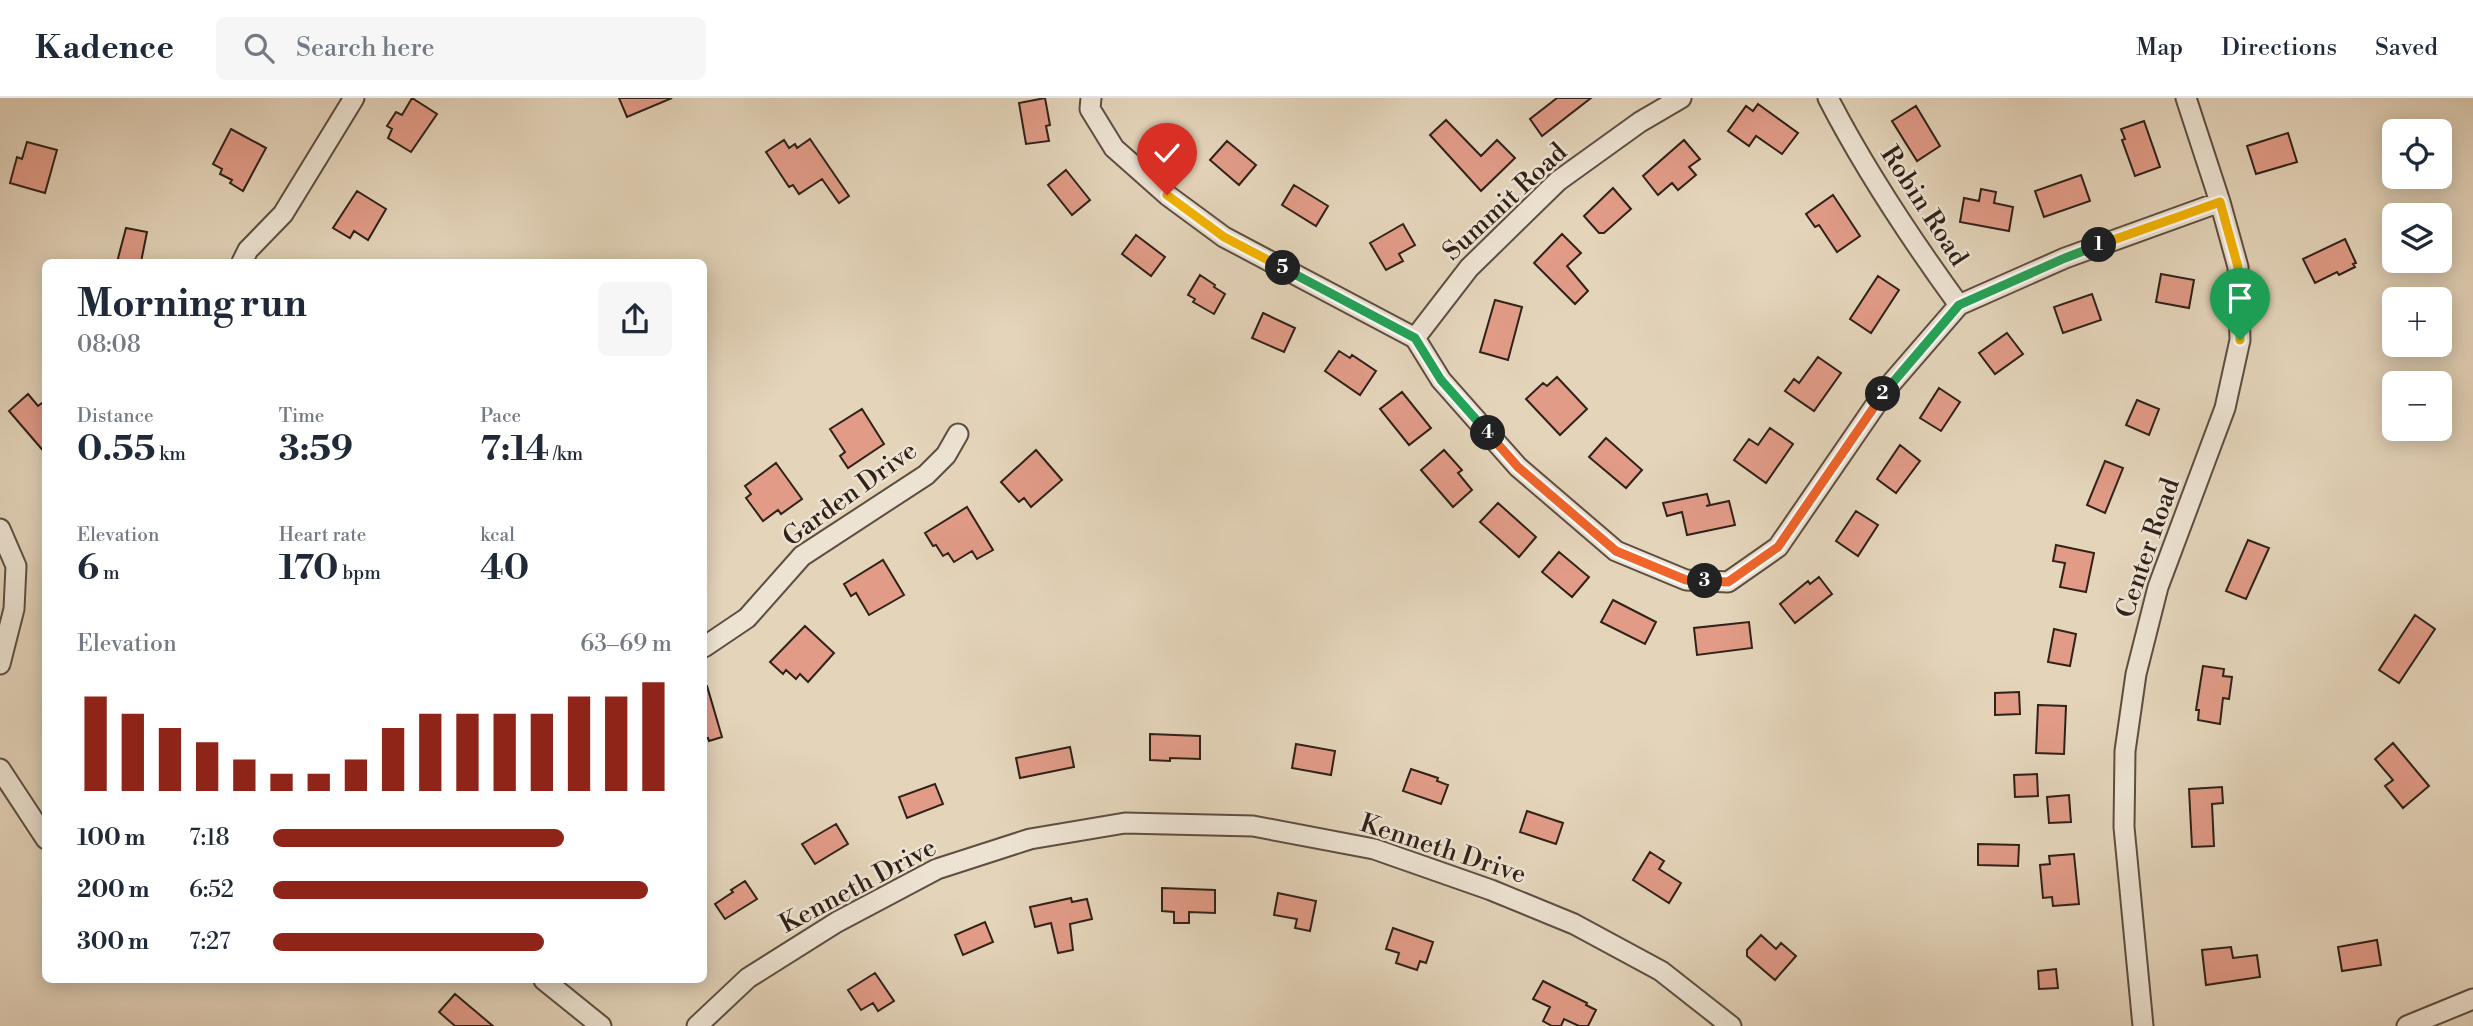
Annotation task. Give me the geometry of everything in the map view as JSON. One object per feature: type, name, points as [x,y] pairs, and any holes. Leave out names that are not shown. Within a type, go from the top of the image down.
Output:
[{"type":"street","points":[[244,259],[248,250],[283,214],[354,98]]},
{"type":"street","points":[[1091,98],[1090,109],[1114,148],[1167,195],[1224,237],[1415,338],[1441,380],[1518,467],[1616,551],[1686,580],[1728,582],[1778,547],[1888,387],[1959,305],[2065,258],[2220,202]]},
{"type":"street","name":"Summit Road","points":[[1415,338],[1469,268],[1558,181],[1640,122],[1681,98]]},
{"type":"street","name":"Robin Road","points":[[1828,98],[1845,132],[1928,262],[1959,305]]},
{"type":"street","name":"Center Road","points":[[2143,1026],[2123,827],[2125,751],[2136,674],[2158,587],[2225,408],[2240,340],[2238,267],[2186,98]]},
{"type":"street","name":"Garden Drive","points":[[707,644],[747,618],[802,556],[926,475],[946,455],[958,434]]},
{"type":"street","points":[[0,529],[16,566],[14,609],[0,664]]},
{"type":"street","points":[[0,769],[42,833]]},
{"type":"street","name":"Kenneth Drive","points":[[697,1026],[748,978],[837,922],[937,869],[1030,839],[1125,823],[1253,826],[1374,849],[1491,890],[1574,924],[1661,971],[1731,1026]]},
{"type":"street","points":[[548,983],[601,1026]]},
{"type":"street","points":[[2407,1026],[2473,999]]},
{"type":"building","points":[[412,98],[437,114],[411,152],[388,138],[392,129],[387,126],[396,112],[402,115]]},
{"type":"building","points":[[619,98],[672,98],[627,117]]},
{"type":"building","points":[[1045,98],[1050,125],[1046,126],[1049,141],[1026,144],[1019,103]]},
{"type":"building","points":[[1557,98],[1591,98],[1542,136],[1530,119]]},
{"type":"building","points":[[1758,104],[1798,133],[1782,154],[1756,136],[1749,146],[1728,131],[1746,106],[1753,111]]},
{"type":"building","points":[[1916,106],[1940,146],[1917,161],[1892,121]]},
{"type":"building","points":[[1446,120],[1481,156],[1497,140],[1515,158],[1481,191],[1430,135]]},
{"type":"building","points":[[2144,121],[2160,167],[2135,176],[2122,140],[2125,139],[2121,129]]},
{"type":"building","points":[[231,129],[266,148],[243,191],[230,183],[232,180],[220,174],[222,169],[213,164]]},
{"type":"building","points":[[2288,133],[2297,162],[2256,174],[2247,146]]},
{"type":"building","points":[[810,139],[849,196],[839,203],[822,179],[799,194],[793,185],[789,187],[766,152],[784,140],[789,148],[795,144],[797,148]]},
{"type":"building","points":[[1684,140],[1700,159],[1689,167],[1696,175],[1678,190],[1672,183],[1658,195],[1643,176]]},
{"type":"building","points":[[1227,141],[1256,165],[1239,185],[1210,160]]},
{"type":"building","points":[[27,142],[57,150],[45,193],[10,183],[17,157],[22,159]]},
{"type":"building","points":[[1066,170],[1090,200],[1072,215],[1048,185]]},
{"type":"building","points":[[2081,175],[2090,201],[2044,217],[2035,191]]},
{"type":"building","points":[[1294,185],[1328,206],[1316,226],[1282,205]]},
{"type":"building","points":[[1613,188],[1631,209],[1604,233],[1599,233],[1584,216]]},
{"type":"building","points":[[1981,189],[1996,192],[1994,203],[2013,207],[2009,231],[1960,222],[1964,198],[1979,201]]},
{"type":"building","points":[[357,191],[386,209],[368,240],[354,231],[350,238],[333,228]]},
{"type":"building","points":[[1833,195],[1860,236],[1837,252],[1819,225],[1815,227],[1806,214]]},
{"type":"building","points":[[1403,224],[1415,245],[1399,254],[1403,261],[1386,270],[1370,243]]},
{"type":"building","points":[[126,228],[147,232],[142,259],[118,259]]},
{"type":"building","points":[[1562,234],[1581,253],[1567,266],[1588,291],[1575,304],[1534,263]]},
{"type":"building","points":[[1136,235],[1165,257],[1151,276],[1122,254]]},
{"type":"building","points":[[2345,239],[2356,263],[2353,264],[2355,267],[2315,283],[2303,259]]},
{"type":"building","points":[[2161,274],[2194,280],[2189,308],[2156,302]]},
{"type":"building","points":[[1200,275],[1225,294],[1214,314],[1193,302],[1195,299],[1188,295]]},
{"type":"building","points":[[1878,276],[1899,290],[1871,333],[1850,319]]},
{"type":"building","points":[[2092,294],[2101,320],[2063,333],[2054,307]]},
{"type":"building","points":[[1495,300],[1522,307],[1508,360],[1480,352]]},
{"type":"building","points":[[1263,313],[1295,328],[1284,352],[1252,338]]},
{"type":"building","points":[[2007,333],[2023,354],[1995,374],[1979,353]]},
{"type":"building","points":[[1339,351],[1350,358],[1352,355],[1376,371],[1360,395],[1325,371]]},
{"type":"building","points":[[1818,357],[1841,373],[1814,411],[1785,391],[1794,379],[1799,383]]},
{"type":"building","points":[[1557,377],[1587,409],[1560,435],[1526,399],[1543,383],[1547,386]]},
{"type":"building","points":[[1939,388],[1960,402],[1941,431],[1920,418]]},
{"type":"building","points":[[1402,392],[1431,428],[1409,445],[1380,409]]},
{"type":"building","points":[[28,394],[38,406],[42,403],[42,449],[9,411]]},
{"type":"building","points":[[2137,400],[2159,409],[2149,435],[2126,425]]},
{"type":"building","points":[[862,409],[884,444],[848,468],[840,456],[845,452],[830,429]]},
{"type":"building","points":[[1770,428],[1793,444],[1766,483],[1734,460],[1749,439],[1758,445]]},
{"type":"building","points":[[1606,438],[1642,470],[1626,488],[1589,457]]},
{"type":"building","points":[[1900,445],[1920,461],[1896,493],[1877,479]]},
{"type":"building","points":[[1036,450],[1062,480],[1031,507],[1024,498],[1019,502],[1001,482]]},
{"type":"building","points":[[1444,450],[1462,470],[1458,473],[1472,490],[1453,507],[1421,470]]},
{"type":"building","points":[[2105,461],[2123,468],[2105,513],[2087,505]]},
{"type":"building","points":[[776,463],[802,499],[781,514],[778,510],[763,521],[746,498],[751,494],[745,486]]},
{"type":"building","points":[[1707,494],[1710,505],[1706,506],[1729,501],[1735,525],[1687,535],[1682,512],[1667,516],[1663,503]]},
{"type":"building","points":[[1498,503],[1536,537],[1519,557],[1480,522]]},
{"type":"building","points":[[967,507],[993,550],[977,559],[972,551],[954,562],[948,553],[943,556],[936,545],[933,546],[925,533]]},
{"type":"building","points":[[1856,511],[1878,525],[1858,556],[1836,541]]},
{"type":"building","points":[[2248,540],[2269,548],[2246,599],[2226,591]]},
{"type":"building","points":[[2056,545],[2094,553],[2086,592],[2060,587],[2065,563],[2053,561]]},
{"type":"building","points":[[1559,552],[1589,577],[1572,597],[1542,572]]},
{"type":"building","points":[[883,560],[904,595],[869,615],[856,593],[851,596],[844,584]]},
{"type":"building","points":[[1819,577],[1832,594],[1795,623],[1780,604],[1808,581],[1810,584]]},
{"type":"building","points":[[1613,600],[1656,622],[1645,644],[1601,622]]},
{"type":"building","points":[[2415,615],[2435,629],[2399,683],[2379,670]]},
{"type":"building","points":[[1749,622],[1752,648],[1697,655],[1694,628]]},
{"type":"building","points":[[805,626],[834,653],[808,682],[800,674],[796,679],[786,670],[783,674],[770,662]]},
{"type":"building","points":[[2054,629],[2076,634],[2070,666],[2048,662]]},
{"type":"building","points":[[2203,666],[2224,669],[2223,676],[2232,677],[2229,699],[2223,698],[2220,724],[2198,720],[2199,710],[2196,710]]},
{"type":"building","points":[[707,686],[722,737],[709,741]]},
{"type":"building","points":[[2019,692],[2020,714],[1995,715],[1995,693]]},
{"type":"building","points":[[2038,705],[2066,706],[2064,754],[2036,753]]},
{"type":"building","points":[[1150,734],[1200,736],[1200,759],[1150,760]]},
{"type":"building","points":[[2393,743],[2429,786],[2403,808],[2385,786],[2393,780],[2375,759]]},
{"type":"building","points":[[1296,744],[1335,751],[1331,775],[1292,768]]},
{"type":"building","points":[[1070,747],[1074,767],[1020,778],[1016,758]]},
{"type":"building","points":[[1411,769],[1438,778],[1437,781],[1448,785],[1441,804],[1403,791]]},
{"type":"building","points":[[2037,774],[2038,796],[2015,797],[2014,775]]},
{"type":"building","points":[[935,784],[943,804],[907,818],[899,797]]},
{"type":"building","points":[[2222,787],[2223,803],[2212,804],[2214,846],[2192,847],[2189,789]]},
{"type":"building","points":[[2069,795],[2071,822],[2049,823],[2047,797]]},
{"type":"building","points":[[1527,811],[1563,823],[1556,844],[1520,832]]},
{"type":"building","points":[[836,824],[848,844],[815,864],[802,844]]},
{"type":"building","points":[[1978,844],[2019,845],[2018,866],[1978,865]]},
{"type":"building","points":[[1650,852],[1664,861],[1659,869],[1681,883],[1669,903],[1633,880]]},
{"type":"building","points":[[2074,854],[2079,904],[2053,906],[2052,897],[2043,898],[2040,865],[2050,864],[2049,856]]},
{"type":"building","points":[[745,881],[757,899],[725,919],[715,904]]},
{"type":"building","points":[[1162,888],[1215,890],[1215,913],[1189,912],[1189,923],[1174,923],[1174,912],[1162,911]]},
{"type":"building","points":[[1278,893],[1316,901],[1310,931],[1295,928],[1297,919],[1274,915]]},
{"type":"building","points":[[1071,898],[1072,902],[1087,899],[1092,919],[1070,924],[1073,950],[1058,953],[1051,923],[1035,927],[1030,907]]},
{"type":"building","points":[[985,922],[993,942],[963,955],[955,935]]},
{"type":"building","points":[[1393,928],[1433,942],[1426,963],[1420,961],[1417,970],[1396,963],[1399,953],[1386,949]]},
{"type":"building","points":[[1761,935],[1776,949],[1781,943],[1796,956],[1775,980],[1747,956],[1747,950]]},
{"type":"building","points":[[2377,940],[2381,965],[2342,971],[2338,947]]},
{"type":"building","points":[[2231,947],[2233,958],[2257,955],[2260,977],[2206,985],[2202,950]]},
{"type":"building","points":[[2056,969],[2058,988],[2039,989],[2038,971]]},
{"type":"building","points":[[875,973],[894,1001],[878,1011],[873,1003],[861,1010],[848,990]]},
{"type":"building","points":[[1543,981],[1596,1010],[1588,1026],[1579,1026],[1564,1019],[1561,1026],[1552,1026],[1543,1021],[1550,1007],[1533,999]]},
{"type":"building","points":[[455,994],[493,1026],[455,1026],[439,1012]]},
{"type":"route","points":[[1167,195],[1224,237],[1415,338],[1441,380],[1518,467],[1616,551],[1686,580],[1728,582],[1778,547],[1888,387],[1959,305],[2065,258],[2220,202],[2238,267],[2240,340]]}]
